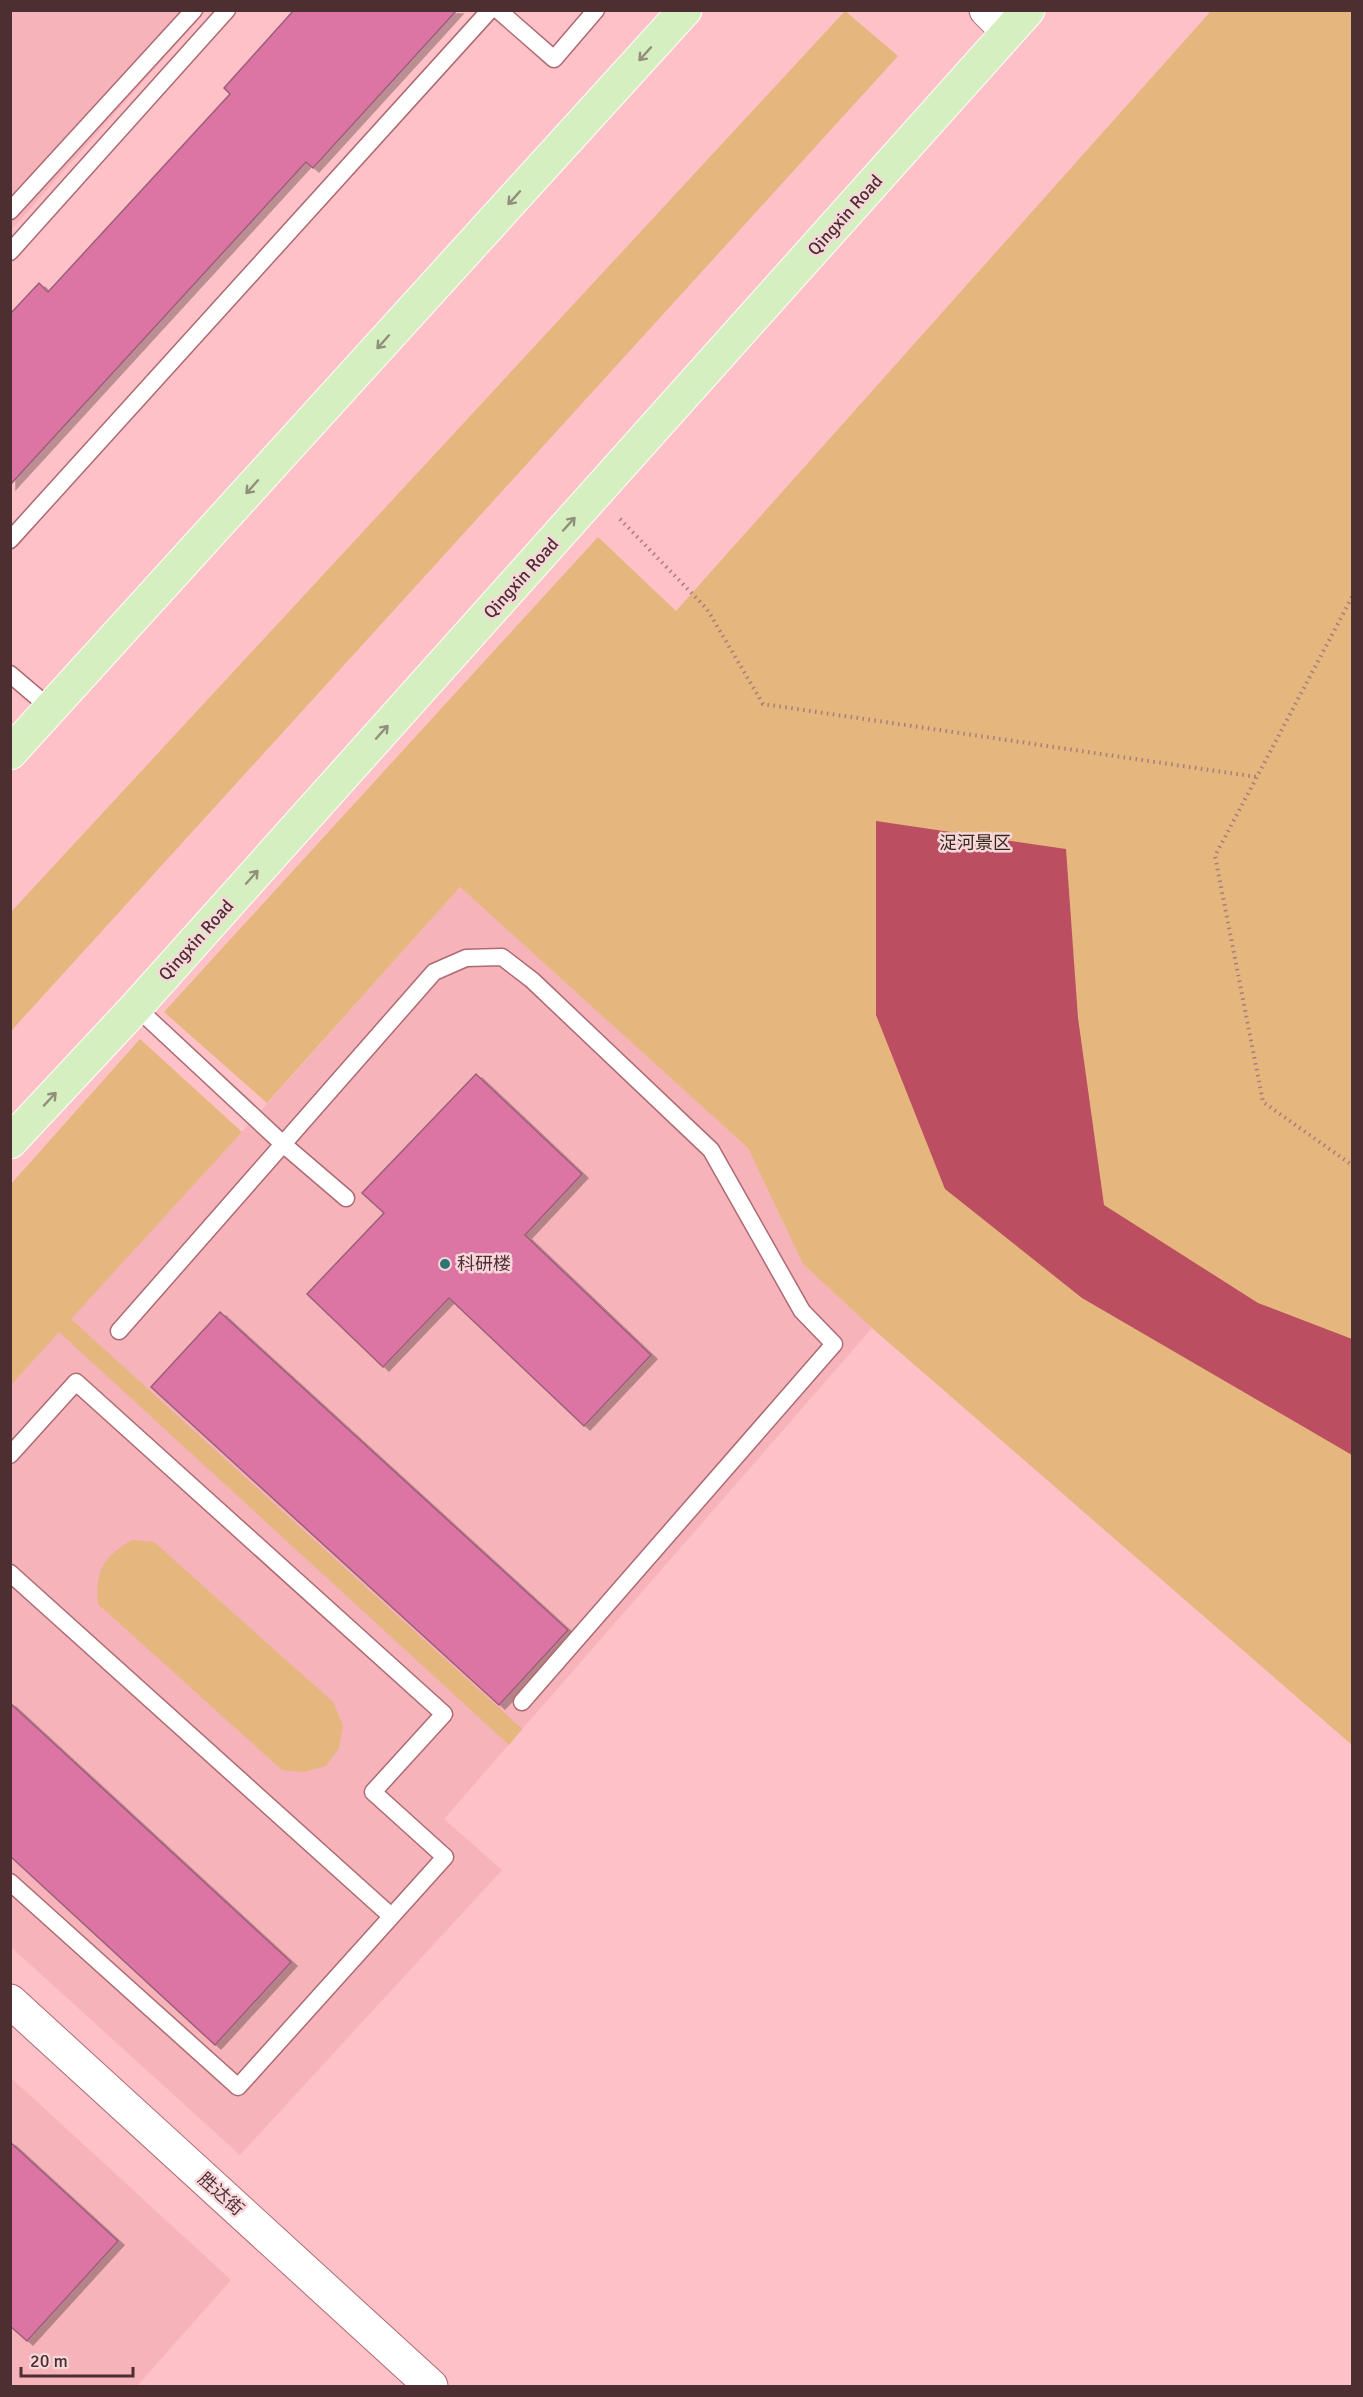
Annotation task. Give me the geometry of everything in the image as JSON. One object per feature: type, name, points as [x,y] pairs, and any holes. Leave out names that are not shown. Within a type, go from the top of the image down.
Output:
[{"type":"main road","points":[[10,753],[685,10]]},
{"type":"main road","name":"Qingxin Road","points":[[10,1142],[136,1007],[596,494],[1007,18]]},
{"type":"street","name":"胜达街","points":[[10,2001],[431,2386]]},
{"type":"lane","points":[[10,211],[194,10]]},
{"type":"lane","points":[[10,252],[227,10]]},
{"type":"lane","points":[[10,540],[490,10]]},
{"type":"lane","points":[[498,10],[554,59],[596,10]]},
{"type":"lane","points":[[10,674],[50,708]]},
{"type":"lane","points":[[119,1331],[434,972],[466,958],[502,957],[532,980],[711,1150],[802,1311],[834,1344],[522,1702]]},
{"type":"lane","points":[[136,1007],[283,1144],[346,1198]]},
{"type":"lane","points":[[10,1455],[76,1382],[444,1714],[374,1792],[445,1857],[238,2087],[10,1882]]},
{"type":"lane","points":[[10,1573],[391,1916]]},
{"type":"path","points":[[596,494],[707,609],[763,704],[1257,777]]},
{"type":"path","points":[[1353,597],[1215,856],[1263,1102],[1353,1165]]},
{"type":"shaded area","points":[[11,11],[206,11],[11,230]]},
{"type":"shaded area","points":[[876,821],[1066,849],[1078,1018],[1104,1205],[1258,1303],[1352,1339],[1352,1455],[1082,1298],[945,1189],[876,1015]]},
{"type":"shaded area","points":[[460,887],[748,1148],[803,1264],[872,1328],[444,1819],[502,1870],[240,2155],[11,1947],[10,1385],[242,1132]]},
{"type":"shaded area","points":[[10,2077],[231,2280],[137,2386],[11,2386]]},
{"type":"green space","points":[[845,11],[898,56],[11,1031],[11,912]]},
{"type":"green space","name":"浞河景区","points":[[1211,11],[1352,11],[1352,1745],[872,1328],[803,1264],[748,1148],[460,887],[267,1103],[164,1012],[598,537],[676,611]]},
{"type":"green space","points":[[140,1039],[242,1132],[71,1319],[522,1729],[509,1745],[59,1332],[11,1385],[11,1184]]},
{"type":"green space","points":[[132,1540],[154,1542],[333,1702],[343,1725],[339,1748],[326,1766],[304,1772],[282,1770],[98,1604],[98,1582],[103,1566],[114,1553]]},
{"type":"building","points":[[294,10],[457,10],[313,168],[306,162],[10,485],[10,314],[39,283],[48,292],[230,94],[224,88]]},
{"type":"building","name":"科研楼","points":[[476,1074],[582,1174],[525,1235],[651,1355],[584,1426],[449,1298],[383,1367],[307,1294],[384,1213],[362,1193]]},
{"type":"building","points":[[220,1312],[568,1630],[499,1705],[151,1387]]},
{"type":"building","points":[[10,1703],[291,1962],[215,2045],[10,1856]]},
{"type":"building","points":[[10,2142],[118,2241],[27,2341],[10,2326]]},
{"type":"place","name":"科研楼","points":[[445,1264]]}]
